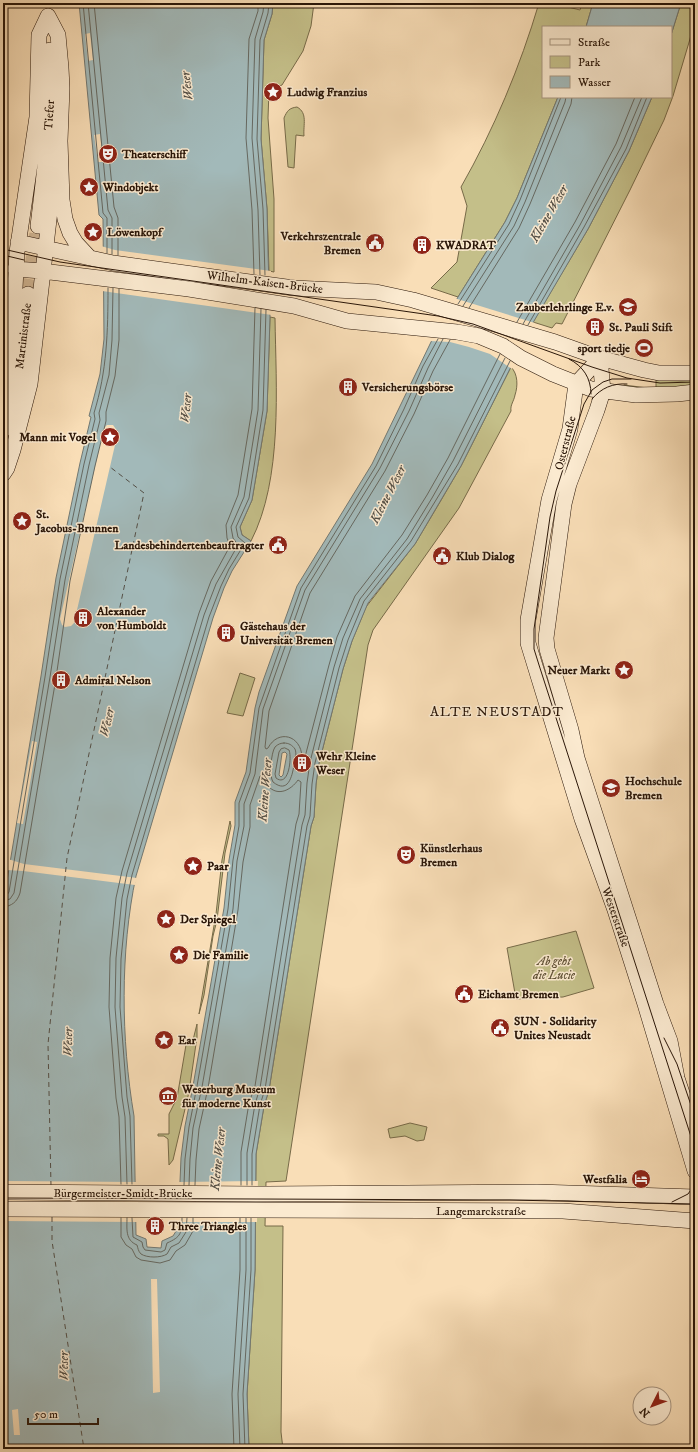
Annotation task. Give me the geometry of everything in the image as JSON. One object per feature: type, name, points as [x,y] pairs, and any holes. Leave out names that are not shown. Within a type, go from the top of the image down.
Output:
[{"type":"main road","points":[[47,10],[58,35],[61,68],[62,88],[60,159],[62,200],[65,219],[70,233],[84,254]]},
{"type":"main road","points":[[3,403],[13,323],[15,269],[18,242],[37,117],[39,34],[47,10]]},
{"type":"main road","name":"Tiefer","points":[[38,226],[46,158],[51,93],[47,10]]},
{"type":"main road","points":[[3,474],[14,450],[30,384],[53,186],[60,159]]},
{"type":"main road","name":"Wilhelm-Kaisen-Brücke","points":[[18,242],[84,254],[113,263],[294,288],[376,292],[413,300],[555,342],[600,358],[658,373],[695,373]]},
{"type":"main road","name":"Wilhelm-Kaisen-Brücke","points":[[15,269],[189,289],[294,306],[347,321],[432,329],[479,336],[503,346],[521,358],[576,384],[603,391],[636,395],[695,392]]},
{"type":"main road","name":"Martinistraße","points":[[3,449],[17,388],[28,294]]},
{"type":"main road","points":[[576,384],[600,358]]},
{"type":"main road","name":"Osterstraße","points":[[547,649],[547,627],[564,504],[569,484],[603,391],[600,358]]},
{"type":"main road","name":"Osterstraße","points":[[534,664],[528,643],[528,620],[549,500],[570,429],[576,384]]},
{"type":"main road","name":"Westerstraße","points":[[547,649],[571,730],[577,758],[656,1004],[670,1041],[677,1078],[695,1132]]},
{"type":"main road","name":"Westerstraße","points":[[534,664],[582,819],[617,917],[695,1171]]},
{"type":"main road","name":"Bürgermeister-Smidt-Brücke","points":[[3,1192],[267,1194]]},
{"type":"main road","name":"Langemarckstraße","points":[[267,1194],[537,1192],[695,1197]]},
{"type":"main road","name":"Bürgermeister-Smidt-Brücke","points":[[3,1209],[266,1211]]},
{"type":"main road","name":"Langemarckstraße","points":[[266,1211],[563,1211],[695,1221]]},
{"type":"green space","points":[[273,3],[314,3],[311,26],[303,51],[282,85],[269,90],[268,118],[274,199],[274,272],[269,271],[267,209],[261,139],[264,40],[272,14]]},
{"type":"green space","points":[[539,3],[552,3],[580,10],[582,3],[593,3],[586,26],[542,26],[542,98],[558,98],[517,198],[505,222],[458,297],[431,288],[457,262],[467,206],[461,187],[495,120],[515,74]]},
{"type":"green space","points":[[681,3],[695,3],[695,20],[690,39],[673,96],[664,120],[562,324],[556,323],[552,328],[533,322],[588,229],[629,151],[652,98],[672,98],[672,32]]},
{"type":"green space","points":[[297,107],[304,116],[304,136],[296,135],[294,168],[288,167],[284,118],[289,110]]},
{"type":"green space","points":[[270,317],[275,318],[276,403],[273,461],[268,490],[261,516],[251,541],[242,535],[240,527],[252,500],[267,411]]},
{"type":"green space","points":[[511,367],[515,373],[517,384],[511,411],[459,508],[373,630],[368,645],[286,1181],[266,1182],[265,1226],[283,1226],[281,1432],[283,1449],[249,1449],[247,1394],[255,1270],[256,1154],[264,1106],[269,1090],[311,826],[314,817],[319,763],[343,669],[352,641],[366,607],[415,544],[461,466]]},
{"type":"green space","points":[[656,380],[695,380],[695,388],[662,391],[623,389],[624,385],[656,389]]},
{"type":"green space","points":[[240,673],[255,678],[243,716],[227,713]]},
{"type":"green space","points":[[230,821],[231,826],[225,853],[217,920],[213,936],[204,995],[199,1014],[216,914],[222,860]]},
{"type":"green space","name":"Ab geht die Lucie","points":[[576,931],[594,988],[563,997],[516,999],[507,948]]},
{"type":"green space","points":[[197,1024],[197,1037],[189,1092],[173,1160],[169,1165],[168,1139],[164,1136],[158,1136],[158,1134],[169,1134],[169,1114],[177,1098],[187,1039],[193,1040]]},
{"type":"green space","points":[[410,1123],[427,1127],[424,1140],[417,1141],[405,1136],[390,1138],[388,1129]]},
{"type":"water","points":[[79,3],[273,3],[272,14],[264,40],[261,139],[267,209],[270,317],[267,411],[252,500],[240,527],[242,535],[251,541],[232,571],[213,618],[136,876],[127,935],[124,996],[127,1057],[134,1116],[136,1235],[146,1239],[147,1247],[161,1248],[162,1241],[173,1236],[178,1228],[181,1158],[185,1126],[224,908],[229,860],[235,825],[235,802],[246,772],[255,708],[259,692],[297,586],[372,464],[431,342],[505,222],[517,198],[558,98],[652,98],[629,151],[588,229],[534,321],[461,466],[415,544],[368,603],[352,641],[343,669],[319,763],[314,817],[311,826],[269,1090],[264,1106],[256,1154],[255,1270],[247,1394],[249,1449],[3,1449],[3,905],[56,578],[91,417],[89,416],[100,374],[104,339],[103,219],[99,215]],"holes":[[[285,752],[287,754],[283,775],[281,777],[279,775],[282,753]]]},
{"type":"water","points":[[593,3],[681,3],[672,32],[672,26],[586,26]]},
{"type":"pier","points":[[90,33],[93,60],[88,61],[85,34]]},
{"type":"pier","points":[[100,134],[103,162],[98,162],[94,135]]},
{"type":"pier","points":[[101,246],[115,250],[271,271],[272,315],[102,291]]},
{"type":"pier","points":[[454,298],[535,323],[512,369],[490,354],[450,342],[430,341]]},
{"type":"pier","points":[[107,425],[113,425],[118,432],[74,623],[71,626],[65,627],[62,625],[60,619],[104,428]]},
{"type":"pier","points":[[32,741],[37,742],[23,824],[17,823]]},
{"type":"pier","points":[[8,859],[24,864],[137,878],[135,885],[6,870]]},
{"type":"pier","points":[[3,1181],[138,1182],[138,1222],[3,1221]]},
{"type":"pier","points":[[258,1181],[257,1222],[176,1222],[179,1182]]},
{"type":"pier","points":[[151,1279],[157,1279],[160,1392],[153,1393]]},
{"type":"pier","points":[[18,1409],[20,1435],[14,1435],[12,1410]]},
{"type":"ferry route","points":[[51,1186],[48,1044],[67,858],[144,493],[110,467]]},
{"type":"ferry route","points":[[52,1217],[52,1241],[84,1449]]},
{"type":"tunnel","points":[[28,294],[38,226]]},
{"type":"tram line","points":[[3,249],[60,262],[438,316],[473,324],[592,367],[627,378],[660,383],[695,382]]},
{"type":"tram line","points":[[3,255],[24,260]]},
{"type":"tram line","points":[[569,359],[578,365],[585,373],[590,383],[591,394]]},
{"type":"tram line","points":[[631,379],[612,379],[603,382],[592,390],[584,404],[556,491],[550,517],[534,629],[534,649],[695,1149]]},
{"type":"tram line","points":[[592,399],[603,389],[612,385],[627,384]]},
{"type":"tram line","points":[[664,1038],[677,1064],[695,1117]]},
{"type":"tram line","points":[[672,1202],[688,1194],[695,1184]]},
{"type":"tram line","points":[[3,1198],[510,1200],[695,1204]]},
{"type":"place","name":"Ludwig Franzius","points":[[273,92]]},
{"type":"place","name":"Theaterschiff","points":[[108,154]]},
{"type":"place","name":"Windobjekt","points":[[89,187]]},
{"type":"place","name":"Löwenkopf","points":[[93,232]]},
{"type":"place","name":"Verkehrszentrale Bremen","points":[[375,243]]},
{"type":"place","name":"KWADRAT","points":[[422,245]]},
{"type":"place","name":"Zauberlehrlinge E.v.","points":[[628,307]]},
{"type":"place","name":"St. Pauli Stift","points":[[595,327]]},
{"type":"place","name":"sport tiedje","points":[[644,348]]},
{"type":"place","name":"Versicherungsbörse","points":[[348,387]]},
{"type":"place","name":"Mann mit Vogel","points":[[110,437]]},
{"type":"place","name":"St. Jacobus-Brunnen","points":[[22,521]]},
{"type":"place","name":"Landesbehindertenbeauftragter","points":[[278,545]]},
{"type":"place","name":"Klub Dialog","points":[[442,556]]},
{"type":"place","name":"Alexander von Humboldt","points":[[83,618]]},
{"type":"place","name":"Gästehaus der Universität Bremen","points":[[226,633]]},
{"type":"place","name":"Neuer Markt","points":[[624,670]]},
{"type":"place","name":"Admiral Nelson","points":[[61,680]]},
{"type":"place","name":"Wehr Kleine Weser","points":[[302,763]]},
{"type":"place","name":"Hochschule Bremen","points":[[611,788]]},
{"type":"place","name":"Künstlerhaus Bremen","points":[[406,855]]},
{"type":"place","name":"Paar","points":[[193,866]]},
{"type":"place","name":"Der Spiegel","points":[[166,919]]},
{"type":"place","name":"Die Familie","points":[[179,955]]},
{"type":"place","name":"Eichamt Bremen","points":[[464,994]]},
{"type":"place","name":"SUN - Solidarity Unites Neustadt","points":[[500,1028]]},
{"type":"place","name":"Ear","points":[[164,1040]]},
{"type":"place","name":"Weserburg Museum für moderne Kunst","points":[[168,1096]]},
{"type":"place","name":"Westfalia","points":[[641,1179]]},
{"type":"place","name":"Three Triangles","points":[[155,1226]]},
{"type":"district","name":"ALTE NEUSTADT","points":[[497,711]]},
{"type":"water label","name":"Weser","points":[[186,86]]},
{"type":"water label","name":"Kleine Weser","points":[[548,213]]},
{"type":"water label","name":"Weser","points":[[185,408]]},
{"type":"water label","name":"Kleine Weser","points":[[387,494]]},
{"type":"water label","name":"Weser","points":[[106,722]]},
{"type":"water label","name":"Kleine Weser","points":[[264,790]]},
{"type":"water label","name":"Weser","points":[[67,1042]]},
{"type":"water label","name":"Kleine Weser","points":[[217,1159]]},
{"type":"water label","name":"Weser","points":[[63,1366]]}]
